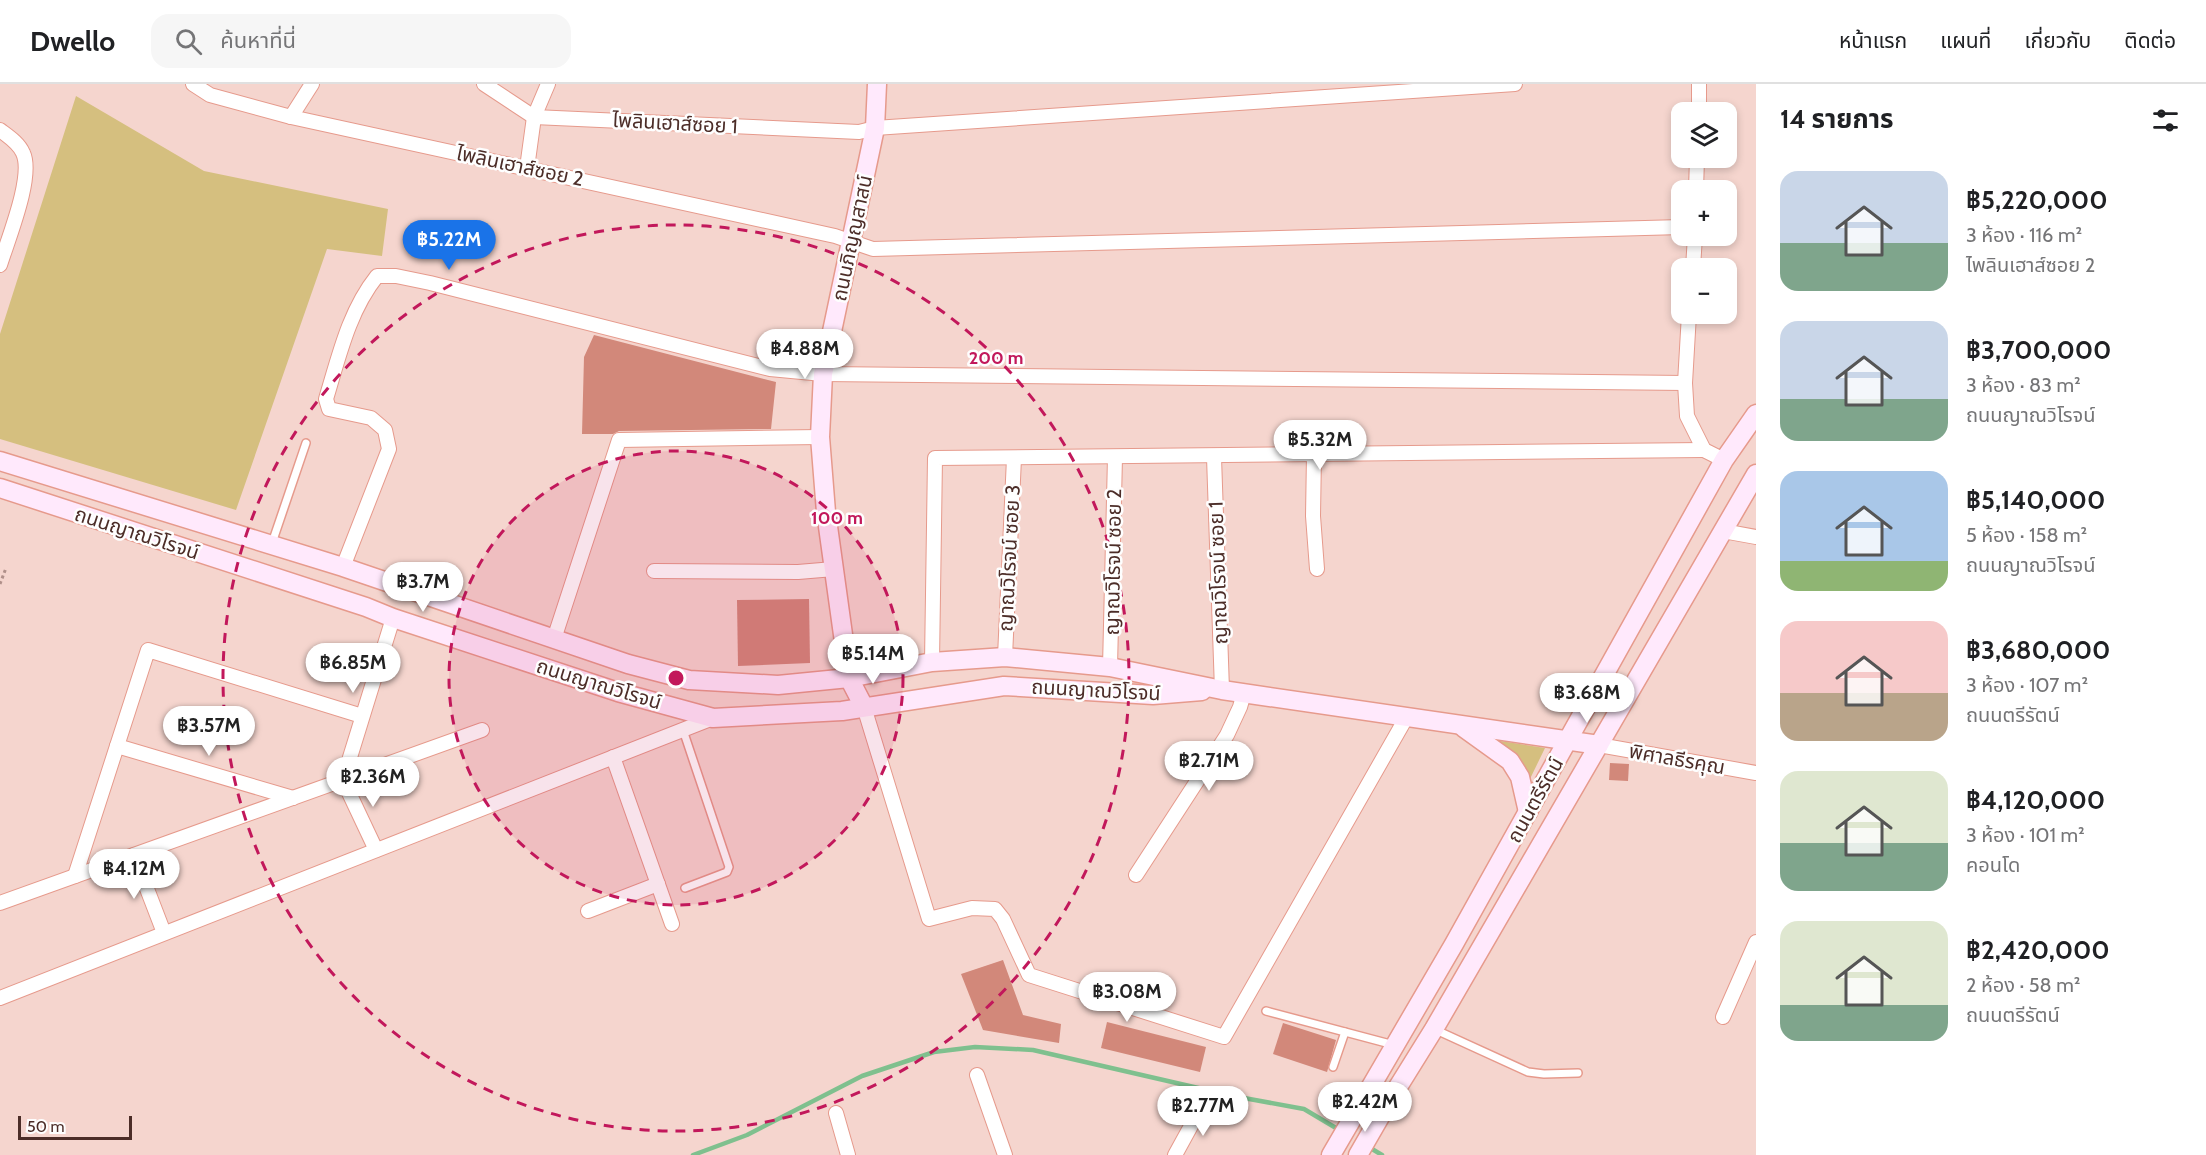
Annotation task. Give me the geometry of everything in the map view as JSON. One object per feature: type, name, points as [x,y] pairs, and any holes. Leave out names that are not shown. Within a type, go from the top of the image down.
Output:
[{"type":"main road","name":"ถนนภิญญสาสน์","points":[[864,707],[849,678],[826,512],[820,437],[823,374],[875,128],[878,84]]},
{"type":"main road","name":"ถนนตรีรัตน์","points":[[1331,1155],[1396,1046],[1724,460],[1756,414]]},
{"type":"main road","name":"ถนนญาณวิโรจน์","points":[[3,462],[343,567],[628,664],[689,680],[778,685],[849,678],[932,662],[1005,657],[1110,667],[1222,690],[1599,745]]},
{"type":"main road","name":"ถนนตรีรัตน์","points":[[1358,1155],[1434,1029],[1756,474]]},
{"type":"main road","name":"ถนนญาณวิโรจน์","points":[[0,488],[618,692],[713,718],[842,711],[1004,686],[1153,695],[1222,690]]},
{"type":"main road","points":[[1460,725],[1510,761],[1520,777],[1528,812]]},
{"type":"street","name":"ไพลินเฮาส์ซอย 2","points":[[193,84],[210,95],[291,117],[851,241],[873,249],[1671,227]]},
{"type":"street","points":[[291,117],[312,84]]},
{"type":"street","points":[[484,84],[534,117]]},
{"type":"street","points":[[527,168],[534,117],[548,84]]},
{"type":"street","name":"ไพลินเฮาส์ซอย 1","points":[[534,117],[858,132],[875,128],[1393,88],[1515,84]]},
{"type":"street","points":[[1699,84],[1699,102]]},
{"type":"street","points":[[0,130],[23,151],[27,166],[22,195],[0,265]]},
{"type":"street","points":[[343,567],[389,448],[384,430],[378,424],[370,418],[329,409],[326,399],[346,334],[363,294],[377,276],[396,276],[430,283],[770,369],[823,374],[1684,383]]},
{"type":"street","points":[[1688,324],[1684,383],[1687,416],[1704,450]]},
{"type":"street","points":[[554,639],[619,440],[820,437]]},
{"type":"street","points":[[932,662],[935,458],[1704,450],[1724,460]]},
{"type":"street","points":[[1314,455],[1313,516],[1317,569]]},
{"type":"street","name":"ญาณวิโรจน์ ซอย 1","points":[[1214,456],[1222,690]]},
{"type":"street","name":"ญาณวิโรจน์ ซอย 2","points":[[1110,667],[1115,457]]},
{"type":"street","name":"ญาณวิโรจน์ ซอย 3","points":[[1005,657],[1014,458]]},
{"type":"street","points":[[1723,531],[1756,537]]},
{"type":"street","points":[[654,571],[798,572],[834,569]]},
{"type":"street","points":[[376,850],[343,780],[393,618]]},
{"type":"street","points":[[75,876],[148,650],[363,716]]},
{"type":"street","points":[[1136,875],[1227,735],[1244,693]]},
{"type":"street","points":[[864,707],[929,919],[972,908],[995,909],[1003,919],[1029,975],[1224,1037],[1406,718]]},
{"type":"street","points":[[0,998],[713,718]]},
{"type":"street","points":[[0,903],[482,730]]},
{"type":"street","name":"พิศาลธีรคุณ","points":[[1599,745],[1756,773]]},
{"type":"street","points":[[117,746],[293,798]]},
{"type":"street","points":[[613,757],[672,924]]},
{"type":"street","points":[[134,855],[164,933]]},
{"type":"street","points":[[588,911],[658,884]]},
{"type":"street","points":[[1723,1017],[1756,942]]},
{"type":"street","points":[[976,1075],[1005,1155]]},
{"type":"street","points":[[1175,1155],[1203,1104]]},
{"type":"street","points":[[837,1113],[848,1155]]},
{"type":"lane","points":[[272,546],[306,443]]},
{"type":"lane","points":[[683,730],[729,867],[727,872],[685,888]]},
{"type":"lane","points":[[1266,1011],[1396,1046]]},
{"type":"lane","points":[[1434,1029],[1528,1072],[1544,1074],[1578,1072]]},
{"type":"lane","points":[[1333,1066],[1344,1032]]},
{"type":"path","points":[[0,584],[6,568]]},
{"type":"shaded area","points":[[76,96],[204,171],[388,209],[382,256],[327,249],[236,510],[0,439],[0,334]]},
{"type":"shaded area","points":[[1494,740],[1545,748],[1528,783],[1522,762]]},
{"type":"building","points":[[594,335],[776,382],[771,429],[619,431],[613,434],[582,434],[584,357]]},
{"type":"building","points":[[809,599],[810,663],[738,666],[737,600]]},
{"type":"building","points":[[1610,763],[1629,764],[1628,781],[1609,780]]},
{"type":"building","points":[[1003,960],[1023,1015],[1061,1024],[1059,1043],[983,1030],[961,974]]},
{"type":"building","points":[[1107,1022],[1206,1047],[1200,1072],[1101,1048]]},
{"type":"building","points":[[1283,1023],[1336,1040],[1327,1072],[1273,1054]]},
{"type":"waterway","points":[[693,1155],[747,1135],[862,1076],[934,1052],[975,1047],[1033,1050],[1233,1096],[1304,1109],[1341,1131]]},
{"type":"waterway","points":[[1367,1146],[1382,1155]]}]
